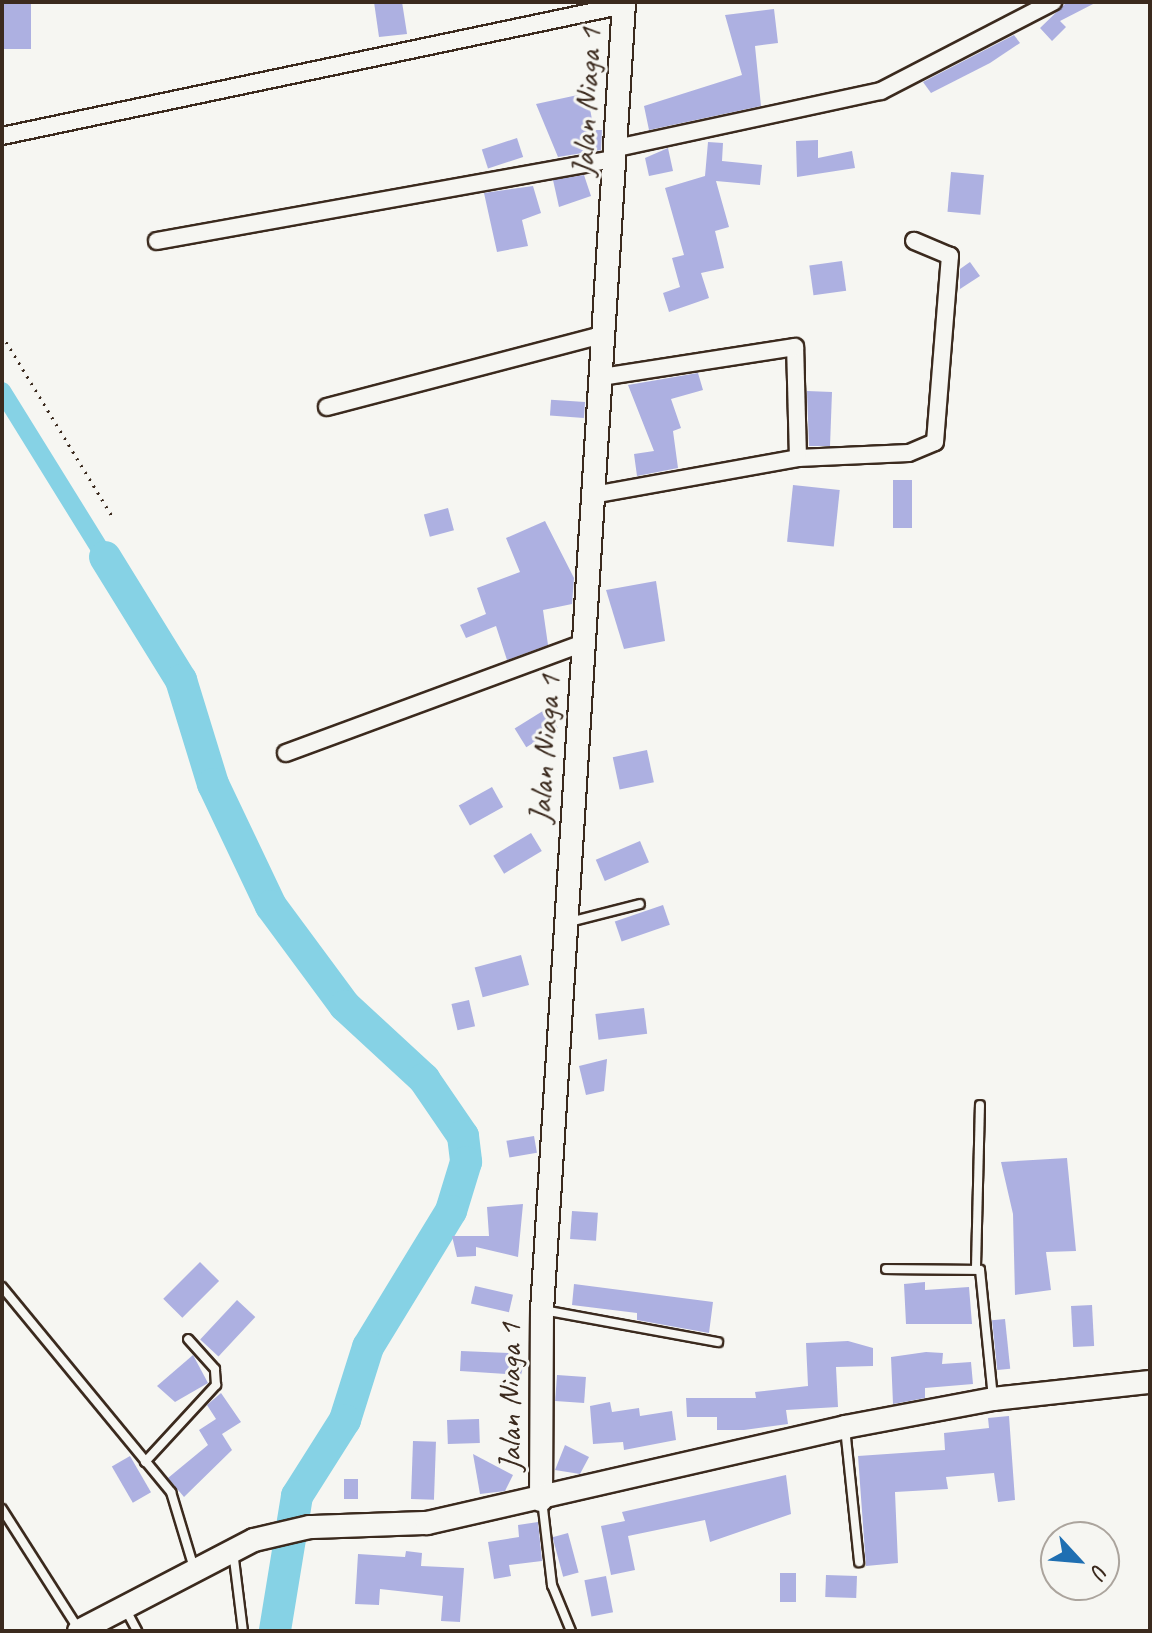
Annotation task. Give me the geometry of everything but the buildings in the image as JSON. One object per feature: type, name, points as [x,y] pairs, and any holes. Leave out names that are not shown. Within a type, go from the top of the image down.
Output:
[{"type":"street","points":[[157,241],[617,153],[881,91],[1053,2]]},
{"type":"street","points":[[2,136],[624,3]]},
{"type":"street","name":"Jalan Niaga 1","points":[[541,1500],[542,1310],[593,495],[606,334],[624,3]]},
{"type":"street","points":[[593,495],[798,458],[909,453],[935,442],[950,256],[914,241]]},
{"type":"street","points":[[327,407],[606,334]]},
{"type":"street","points":[[602,377],[795,347],[798,458]]},
{"type":"street","points":[[286,753],[584,643]]},
{"type":"street","points":[[79,1631],[126,1610],[231,1547],[254,1540],[310,1527],[394,1528],[541,1500],[845,1427],[993,1399],[1150,1382]]},
{"type":"lane","points":[[565,923],[640,904]]},
{"type":"lane","points":[[980,1105],[976,1267],[993,1399]]},
{"type":"lane","points":[[886,1269],[976,1267]]},
{"type":"lane","points":[[2,1287],[177,1503],[194,1568]]},
{"type":"lane","points":[[542,1310],[718,1342]]},
{"type":"lane","points":[[145,1462],[216,1385],[215,1369],[188,1339]]},
{"type":"lane","points":[[845,1427],[859,1562]]},
{"type":"lane","points":[[541,1500],[552,1585],[571,1631]]},
{"type":"lane","points":[[2,1509],[79,1631]]},
{"type":"lane","points":[[231,1547],[243,1631]]},
{"type":"lane","points":[[126,1610],[137,1631]]},
{"type":"path","points":[[2,335],[112,516]]},
{"type":"waterway","points":[[2,391],[105,557]]},
{"type":"waterway","points":[[105,557],[181,680],[213,784],[271,906],[345,1006],[424,1079],[463,1136],[466,1162],[451,1211],[368,1347],[345,1420],[297,1496],[275,1631]]}]
